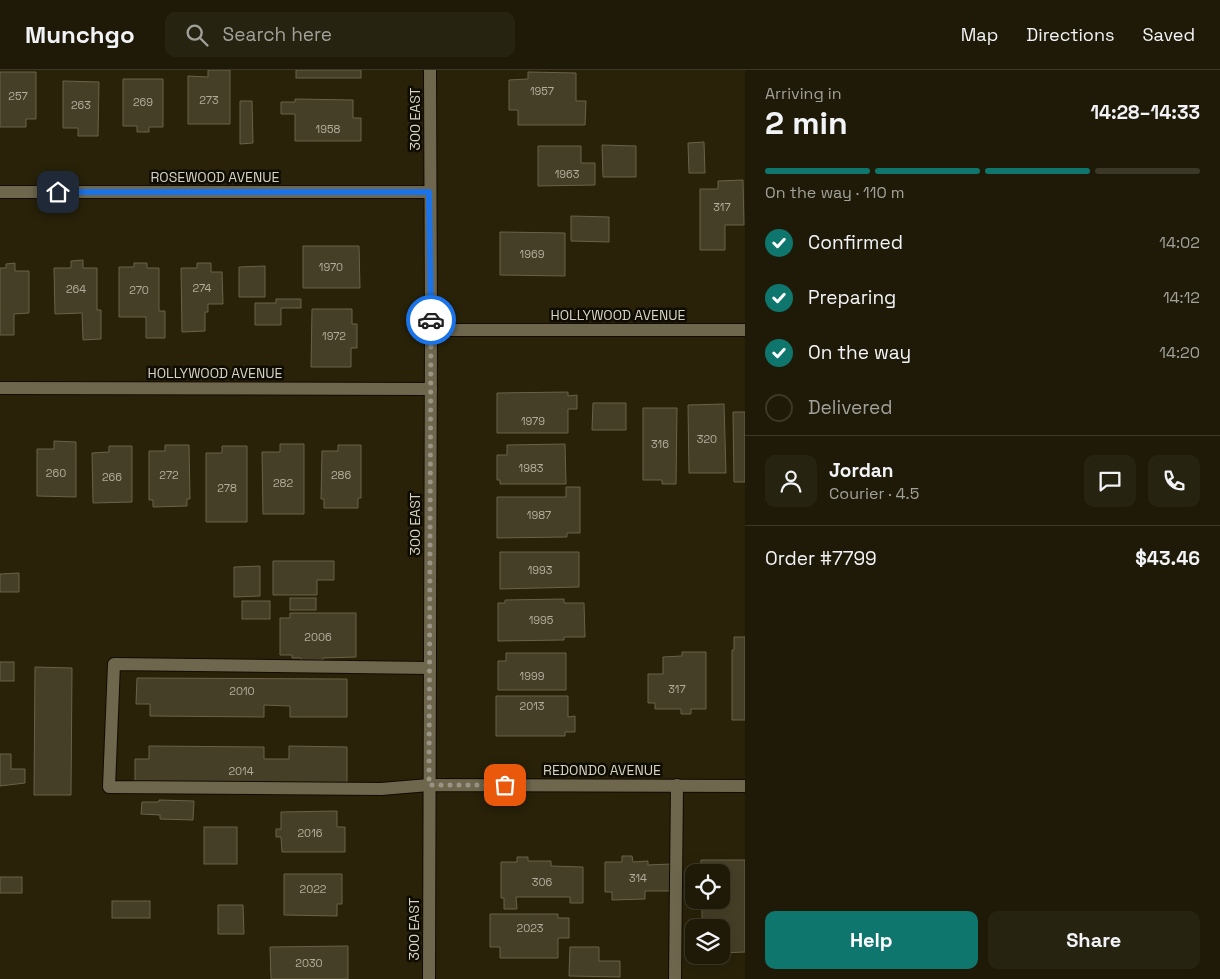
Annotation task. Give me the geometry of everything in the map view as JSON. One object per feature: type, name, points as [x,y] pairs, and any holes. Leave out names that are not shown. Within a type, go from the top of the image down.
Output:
[{"type":"street","name":"300 EAST","points":[[429,979],[430,70]]},
{"type":"street","name":"ROSEWOOD AVENUE","points":[[0,192],[429,192]]},
{"type":"street","name":"HOLLYWOOD AVENUE","points":[[431,330],[745,330]]},
{"type":"street","name":"HOLLYWOOD AVENUE","points":[[0,388],[431,389]]},
{"type":"street","name":"REDONDO AVENUE","points":[[430,668],[114,664],[110,787],[381,789],[429,785],[745,786]]},
{"type":"street","points":[[675,979],[676,786]]},
{"type":"building","points":[[208,70],[230,70],[230,124],[188,124],[188,76],[208,77]]},
{"type":"building","points":[[296,70],[361,70],[361,78],[296,78]]},
{"type":"building","points":[[0,72],[36,72],[36,119],[26,119],[26,127],[0,127]]},
{"type":"building","points":[[528,72],[576,73],[576,101],[586,101],[585,125],[518,125],[518,110],[509,110],[509,80],[528,79]]},
{"type":"building","points":[[123,79],[163,79],[163,127],[149,127],[149,132],[137,132],[137,126],[123,126]]},
{"type":"building","points":[[63,81],[99,82],[98,136],[78,136],[78,128],[63,128]]},
{"type":"building","points":[[295,99],[353,100],[353,118],[361,118],[361,141],[295,141],[295,114],[281,114],[281,102],[295,102]]},
{"type":"building","points":[[240,101],[252,101],[253,143],[240,144]]},
{"type":"building","points":[[704,142],[705,173],[689,173],[688,143]]},
{"type":"building","points":[[602,145],[636,146],[636,177],[603,177]]},
{"type":"building","points":[[538,146],[581,146],[581,163],[595,163],[595,185],[538,186]]},
{"type":"building","points":[[743,180],[744,225],[725,225],[725,250],[700,250],[700,189],[718,189],[718,181]]},
{"type":"building","points":[[571,216],[609,217],[609,242],[571,241]]},
{"type":"building","points":[[500,232],[565,233],[565,276],[500,275]]},
{"type":"building","points":[[303,246],[359,246],[360,288],[303,288]]},
{"type":"building","points":[[83,260],[83,268],[97,268],[97,310],[101,310],[101,339],[83,340],[82,313],[55,314],[54,268],[71,268],[71,261]]},
{"type":"building","points":[[15,263],[15,271],[29,271],[29,313],[14,314],[14,335],[0,335],[0,268],[6,268],[6,264]]},
{"type":"building","points":[[134,263],[147,263],[147,268],[159,268],[159,311],[165,311],[165,338],[146,338],[146,317],[119,317],[119,267],[134,267]]},
{"type":"building","points":[[197,263],[211,263],[211,272],[222,272],[223,304],[208,304],[208,312],[205,312],[205,331],[182,332],[181,268],[197,268]]},
{"type":"building","points":[[265,266],[265,297],[239,297],[239,267]]},
{"type":"building","points":[[276,299],[301,299],[301,308],[281,308],[281,325],[255,325],[255,303],[276,303]]},
{"type":"building","points":[[312,309],[352,309],[352,324],[357,324],[357,348],[351,348],[351,367],[311,367]]},
{"type":"building","points":[[568,392],[568,396],[577,395],[577,409],[568,409],[568,433],[497,433],[497,393]]},
{"type":"building","points":[[593,403],[626,403],[626,430],[592,430]]},
{"type":"building","points":[[724,404],[726,473],[689,473],[688,405]]},
{"type":"building","points":[[643,408],[677,408],[676,484],[662,484],[662,480],[643,480]]},
{"type":"building","points":[[733,412],[745,412],[745,482],[734,482]]},
{"type":"building","points":[[54,441],[76,442],[76,497],[37,496],[37,449],[54,449]]},
{"type":"building","points":[[280,444],[304,444],[304,514],[263,514],[262,452],[280,452]]},
{"type":"building","points":[[565,444],[566,484],[500,484],[500,480],[497,480],[497,455],[507,455],[507,445]]},
{"type":"building","points":[[165,445],[189,445],[190,499],[187,499],[187,506],[153,507],[153,500],[149,500],[149,451],[165,451]]},
{"type":"building","points":[[338,445],[361,445],[361,498],[358,498],[358,508],[324,508],[324,499],[321,499],[322,451],[338,451]]},
{"type":"building","points":[[109,446],[132,446],[132,502],[93,503],[92,453],[109,452]]},
{"type":"building","points":[[222,446],[247,446],[247,522],[206,522],[206,453],[222,453]]},
{"type":"building","points":[[566,487],[580,487],[580,533],[567,533],[567,537],[497,538],[497,497],[566,497]]},
{"type":"building","points":[[500,552],[579,552],[579,587],[500,589]]},
{"type":"building","points":[[273,561],[334,561],[334,580],[317,580],[317,595],[273,595]]},
{"type":"building","points":[[260,566],[260,596],[234,597],[234,567]]},
{"type":"building","points":[[19,573],[19,592],[0,592],[0,574]]},
{"type":"building","points":[[290,598],[316,598],[316,610],[290,610]]},
{"type":"building","points":[[564,599],[564,603],[584,603],[585,637],[564,637],[564,640],[498,641],[498,603],[505,603],[505,600]]},
{"type":"building","points":[[242,601],[270,601],[270,619],[242,619]]},
{"type":"building","points":[[290,613],[356,613],[356,657],[301,661],[301,658],[292,658],[292,655],[280,655],[280,618],[290,618]]},
{"type":"building","points":[[734,637],[745,637],[745,720],[732,720],[732,650],[734,650]]},
{"type":"building","points":[[682,652],[706,652],[706,709],[691,709],[691,714],[681,714],[681,709],[655,709],[655,703],[648,703],[648,674],[663,674],[663,657],[682,656]]},
{"type":"building","points":[[506,653],[566,653],[566,690],[498,690],[498,661],[506,661]]},
{"type":"building","points":[[0,662],[14,662],[14,681],[0,681]]},
{"type":"building","points":[[35,667],[72,668],[71,795],[34,795]]},
{"type":"building","points":[[137,678],[347,679],[347,717],[290,717],[290,706],[264,705],[264,717],[150,716],[150,704],[136,704]]},
{"type":"building","points":[[496,696],[568,696],[568,717],[575,716],[575,732],[565,732],[565,736],[496,736]]},
{"type":"building","points":[[149,746],[264,747],[264,759],[289,759],[289,746],[347,747],[347,785],[135,784],[135,759],[149,759]]},
{"type":"building","points":[[0,754],[11,754],[11,769],[25,769],[25,783],[0,786]]},
{"type":"building","points":[[159,800],[194,801],[193,820],[160,819],[160,815],[141,814],[142,802],[159,802]]},
{"type":"building","points":[[337,811],[337,827],[345,827],[345,852],[282,852],[281,837],[276,837],[276,829],[281,829],[281,812]]},
{"type":"building","points":[[204,827],[237,827],[237,864],[204,864]]},
{"type":"building","points":[[622,856],[632,856],[633,862],[648,861],[648,865],[671,864],[671,891],[645,891],[645,899],[612,900],[612,892],[605,892],[605,862],[622,862]]},
{"type":"building","points":[[517,857],[528,857],[528,861],[551,861],[551,866],[583,867],[583,903],[570,903],[570,897],[516,897],[517,909],[504,909],[504,898],[501,898],[501,862],[517,862]]},
{"type":"building","points":[[701,860],[745,860],[745,952],[730,953],[730,919],[702,919],[702,909],[730,909],[730,864],[701,864]]},
{"type":"building","points":[[284,874],[342,874],[342,904],[337,904],[337,916],[284,915]]},
{"type":"building","points":[[0,877],[22,877],[22,893],[0,893]]},
{"type":"building","points":[[112,901],[150,901],[150,918],[112,918]]},
{"type":"building","points":[[218,905],[243,905],[244,934],[218,934]]},
{"type":"building","points":[[490,914],[558,914],[558,918],[569,918],[569,938],[558,938],[558,958],[500,958],[500,947],[490,947]]},
{"type":"building","points":[[348,946],[348,979],[271,979],[270,947]]},
{"type":"building","points":[[570,947],[599,947],[599,961],[620,961],[620,977],[569,976]]},
{"type":"way so far","points":[[431,320],[429,785],[505,785]]},
{"type":"route","points":[[58,192],[429,192],[431,320]]}]
